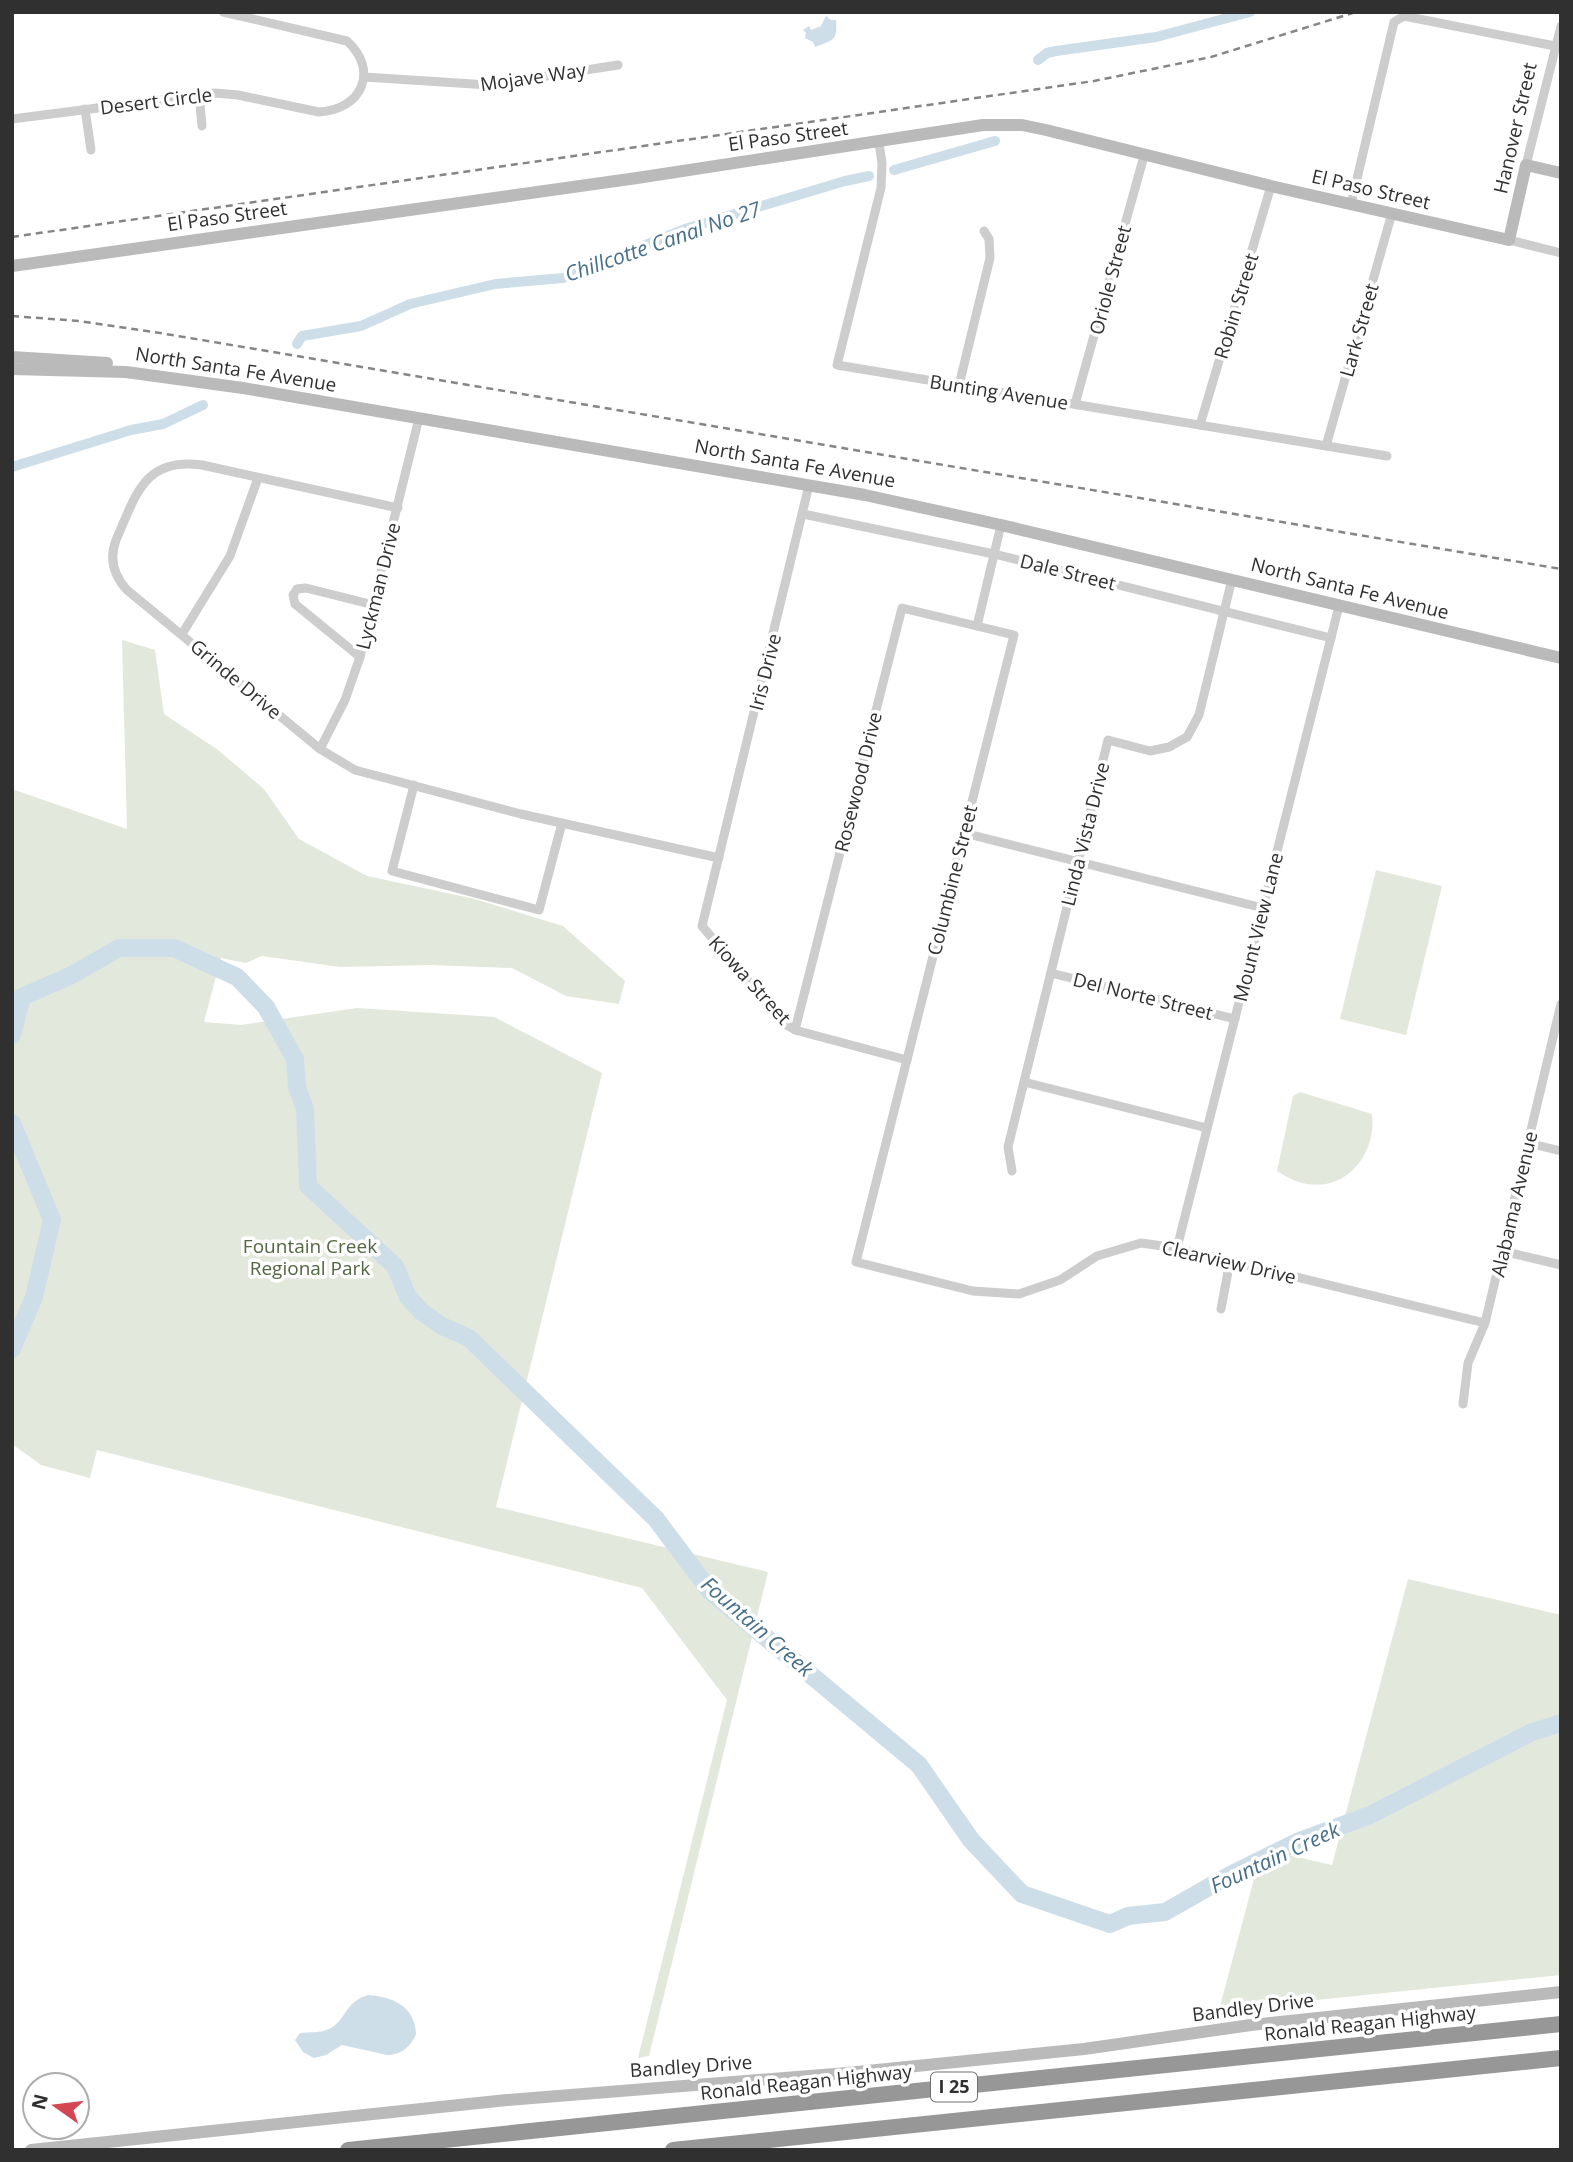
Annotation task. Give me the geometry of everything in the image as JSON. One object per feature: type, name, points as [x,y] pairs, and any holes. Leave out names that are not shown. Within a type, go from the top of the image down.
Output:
[{"type":"highway","name":"Ronald Reagan Highway","points":[[348,2150],[1561,2024]]},
{"type":"highway","name":"I 25","points":[[673,2150],[1561,2058]]},
{"type":"main road","name":"El Paso Street","points":[[12,266],[879,143],[983,125],[1022,125],[1271,187],[1509,240]]},
{"type":"main road","points":[[1526,165],[1561,173]]},
{"type":"main road","name":"Hanover Street","points":[[1509,240],[1526,165]]},
{"type":"main road","points":[[12,357],[78,360],[128,366],[144,374]]},
{"type":"main road","name":"North Santa Fe Avenue","points":[[12,369],[77,369],[144,374],[243,388],[913,504],[1561,658]]},
{"type":"main road","name":"Bandley Drive","points":[[31,2150],[507,2100],[861,2072],[1084,2049],[1251,2025],[1561,1992]]},
{"type":"street","points":[[223,12],[347,41],[356,49],[362,61],[364,77]]},
{"type":"street","points":[[1351,204],[1394,22],[1404,16],[1555,46]]},
{"type":"street","name":"Hanover Street","points":[[1526,165],[1561,26]]},
{"type":"street","name":"Mojave Way","points":[[364,77],[489,85],[618,65]]},
{"type":"street","name":"Desert Circle","points":[[12,119],[199,94],[238,94],[318,112],[330,112],[353,100],[361,89],[364,77]]},
{"type":"street","points":[[199,94],[202,126]]},
{"type":"street","points":[[85,109],[91,150]]},
{"type":"street","name":"Bunting Avenue","points":[[879,143],[882,163],[881,188],[837,365],[1387,456]]},
{"type":"street","name":"Oriole Street","points":[[1076,404],[1144,156]]},
{"type":"street","name":"Robin Street","points":[[1200,425],[1271,187]]},
{"type":"street","name":"Lark Street","points":[[1326,446],[1392,214]]},
{"type":"street","points":[[960,385],[990,258],[989,239],[984,231]]},
{"type":"street","name":"El Paso Street","points":[[1509,240],[1561,253]]},
{"type":"street","name":"Lyckman Drive","points":[[320,749],[345,700],[360,657],[419,418]]},
{"type":"street","name":"Grinde Drive","points":[[398,508],[181,463],[161,467],[147,478],[113,549],[113,565],[116,575],[127,590],[320,749],[355,770],[562,823],[719,858]]},
{"type":"street","points":[[182,634],[230,556],[258,478]]},
{"type":"street","name":"Iris Drive","points":[[719,858],[809,485]]},
{"type":"street","name":"Dale Street","points":[[803,514],[994,554],[1331,638]]},
{"type":"street","points":[[976,626],[1001,525]]},
{"type":"street","name":"Linda Vista Drive","points":[[1012,1171],[1008,1147],[1108,740],[1150,751],[1169,747],[1186,737],[1199,715],[1232,579]]},
{"type":"street","points":[[360,657],[295,604],[293,595],[297,589],[306,588],[374,605]]},
{"type":"street","name":"Mount View Lane","points":[[1177,1248],[1339,606]]},
{"type":"street","name":"Rosewood Drive","points":[[795,1030],[902,608],[976,626]]},
{"type":"street","name":"Columbine Street","points":[[856,1262],[1014,635],[976,626]]},
{"type":"street","points":[[414,785],[392,871],[539,911],[562,823]]},
{"type":"street","points":[[964,833],[1263,908]]},
{"type":"street","name":"Kiowa Street","points":[[719,858],[702,926],[785,1024],[795,1030],[907,1060]]},
{"type":"street","name":"Del Norte Street","points":[[1051,973],[1235,1019]]},
{"type":"street","name":"Alabama Avenue","points":[[1463,1404],[1468,1363],[1485,1323],[1528,1143],[1557,1037],[1561,1004]]},
{"type":"street","points":[[1024,1082],[1208,1128]]},
{"type":"street","points":[[1528,1143],[1561,1151]]},
{"type":"street","name":"Clearview Drive","points":[[856,1262],[973,1291],[1019,1294],[1060,1280],[1097,1256],[1141,1243],[1177,1248],[1485,1323]]},
{"type":"street","points":[[1503,1251],[1561,1265]]},
{"type":"street","points":[[1221,1308],[1230,1261]]},
{"type":"green space","name":"Fountain Creek Regional Park","points":[[122,640],[155,650],[164,714],[218,750],[264,789],[299,839],[367,876],[475,899],[563,926],[625,981],[619,1004],[566,996],[512,968],[432,965],[340,967],[262,956],[246,963],[221,958],[204,1022],[241,1025],[357,1008],[494,1017],[602,1073],[496,1507],[768,1572],[649,2056],[638,2058],[727,1700],[642,1588],[97,1450],[90,1478],[41,1465],[12,1444],[12,789],[127,829]]},
{"type":"green space","points":[[1376,870],[1442,886],[1406,1035],[1340,1019]]},
{"type":"green space","points":[[1300,1092],[1372,1114],[1370,1142],[1364,1155],[1347,1175],[1335,1181],[1322,1185],[1307,1184],[1277,1171],[1293,1096]]},
{"type":"green space","points":[[1408,1579],[1561,1615],[1561,1975],[1219,2010],[1262,1849],[1332,1865]]},
{"type":"shaded area","points":[[826,16],[836,20],[835,36],[815,47],[813,42],[805,38],[806,33],[803,30],[809,26],[811,30],[821,26]]},
{"type":"shaded area","points":[[368,1995],[394,2001],[412,2016],[416,2034],[408,2046],[397,2054],[387,2055],[342,2045],[326,2055],[314,2058],[303,2052],[295,2040],[300,2033],[329,2029],[354,2002]]},
{"type":"waterway","name":"Chillcotte Canal No 27","points":[[1038,60],[1047,53],[1156,37],[1250,12]]},
{"type":"waterway","name":"Chillcotte Canal No 27","points":[[894,170],[995,141]]},
{"type":"waterway","name":"Chillcotte Canal No 27","points":[[297,344],[302,336],[361,326],[410,304],[495,284],[563,278],[688,228],[869,176]]},
{"type":"waterway","name":"Chillcotte Canal No 27","points":[[12,467],[131,430],[163,424],[203,405]]},
{"type":"waterway","name":"Fountain Creek","points":[[12,1035],[22,997],[70,976],[119,948],[174,948],[237,977],[266,1007],[295,1059],[297,1087],[305,1109],[308,1186],[395,1266],[408,1297],[422,1312],[442,1326],[469,1338],[656,1519],[710,1591],[919,1765],[971,1840],[1022,1894],[1110,1924],[1128,1916],[1165,1912],[1230,1875],[1297,1842],[1370,1815],[1532,1732],[1561,1723]]},
{"type":"waterway","name":"Fountain Creek","points":[[12,1123],[52,1220],[34,1297],[12,1349]]},
{"type":"railway","points":[[12,237],[1094,81],[1211,57],[1356,12]]},
{"type":"railway","points":[[12,316],[79,321],[160,333],[1561,569]]}]
